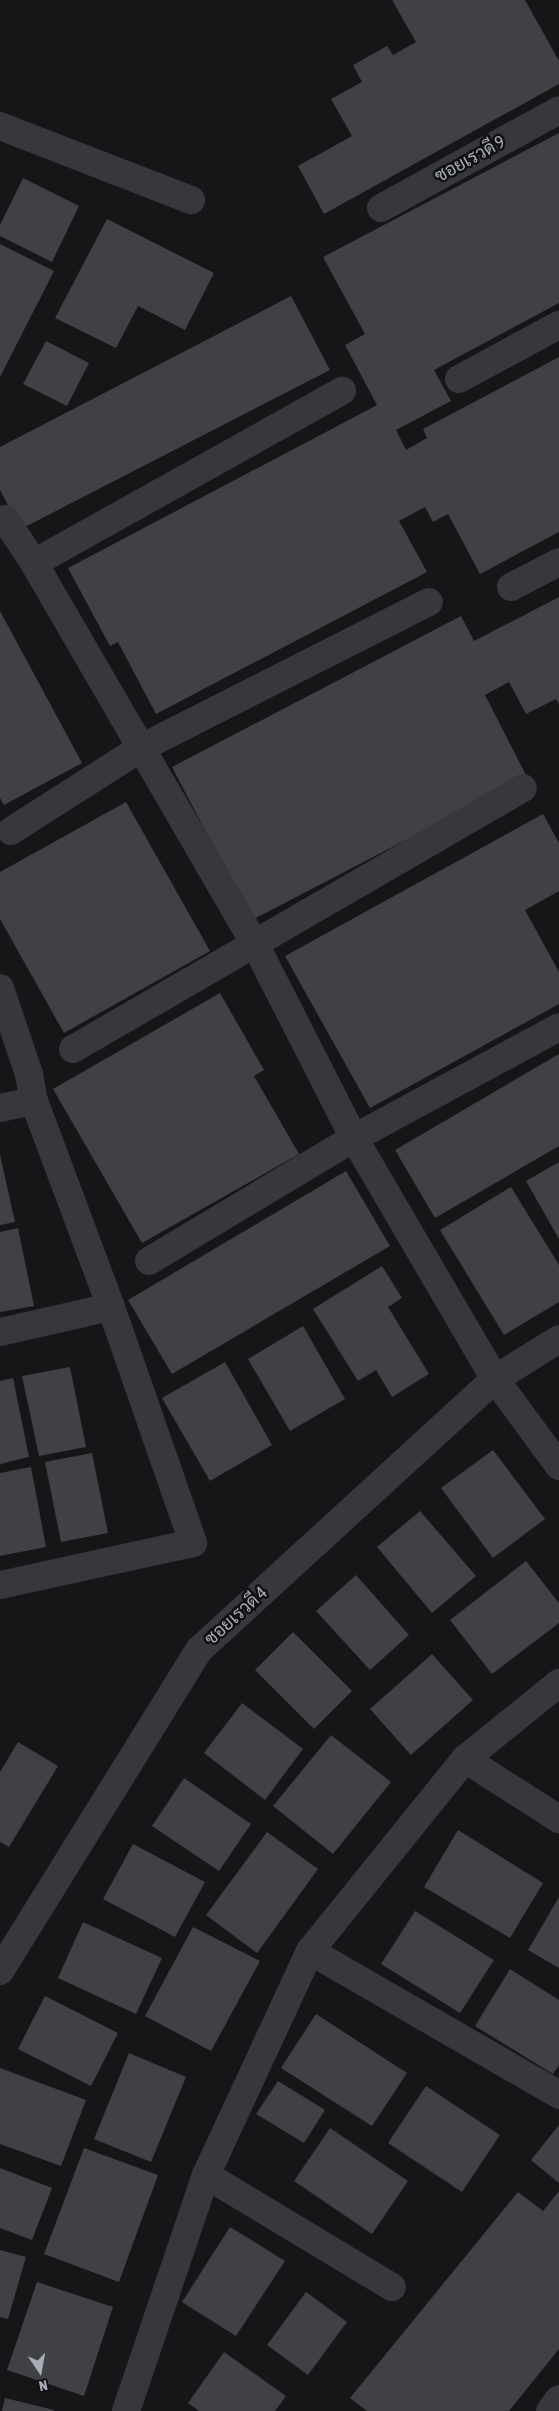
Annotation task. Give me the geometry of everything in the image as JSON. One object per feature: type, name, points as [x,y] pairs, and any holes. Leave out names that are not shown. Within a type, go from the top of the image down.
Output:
[{"type":"street","name":"ซอยเรวดี 9","points":[[381,208],[559,110]]},
{"type":"street","points":[[0,126],[191,200]]},
{"type":"street","points":[[459,379],[559,325]]},
{"type":"street","points":[[34,563],[342,391]]},
{"type":"street","points":[[5,519],[34,563],[139,748],[255,944],[354,1138],[495,1379],[559,1466]]},
{"type":"street","points":[[511,587],[559,562]]},
{"type":"street","points":[[11,831],[139,748],[429,602]]},
{"type":"street","points":[[73,1049],[523,788]]},
{"type":"street","points":[[0,988],[29,1074],[34,1101],[111,1307],[193,1543],[0,1585]]},
{"type":"street","points":[[149,1261],[354,1138],[559,1027]]},
{"type":"street","points":[[0,1108],[34,1101]]},
{"type":"street","points":[[0,1332],[111,1307]]},
{"type":"street","name":"ซอยเรวดี 4","points":[[0,1971],[199,1650],[495,1379],[559,1339]]},
{"type":"street","points":[[126,2411],[206,2175],[310,1951],[465,1759],[559,1683]]},
{"type":"street","points":[[465,1759],[559,1819]]},
{"type":"street","points":[[310,1951],[559,2095]]},
{"type":"street","points":[[206,2175],[392,2287]]},
{"type":"street","points":[[550,2411],[559,2399]]},
{"type":"building","points":[[392,0],[525,0],[559,61],[559,84],[324,214],[298,166],[352,136],[331,99],[362,82],[353,65],[387,46],[393,55],[416,42]]},
{"type":"building","points":[[559,133],[559,303],[434,370],[451,401],[396,430],[406,450],[427,438],[423,429],[559,357],[559,532],[480,574],[448,514],[433,522],[425,507],[399,521],[427,572],[156,714],[118,642],[110,646],[68,568],[377,405],[345,345],[365,334],[323,257]]},
{"type":"building","points":[[23,178],[79,206],[52,262],[0,236],[0,225]]},
{"type":"building","points":[[107,219],[214,273],[185,330],[138,306],[116,348],[55,318]]},
{"type":"building","points":[[0,244],[54,271],[0,377]]},
{"type":"building","points":[[291,296],[330,370],[21,529],[0,490],[0,447]]},
{"type":"building","points":[[46,341],[89,363],[67,406],[23,384]]},
{"type":"building","points":[[559,597],[559,704],[556,699],[526,714],[509,682],[485,695],[527,777],[252,920],[172,767],[461,616],[474,641]]},
{"type":"building","points":[[0,611],[82,763],[4,805],[0,798]]},
{"type":"building","points":[[126,802],[210,951],[64,1033],[0,919],[0,872]]},
{"type":"building","points":[[543,814],[559,843],[559,891],[525,910],[559,972],[559,1004],[370,1108],[285,956]]},
{"type":"building","points":[[220,993],[264,1070],[254,1076],[299,1154],[142,1243],[53,1089]]},
{"type":"building","points":[[559,1054],[559,1146],[435,1218],[395,1150]]},
{"type":"building","points":[[0,1155],[15,1222],[0,1225]]},
{"type":"building","points":[[559,1162],[559,1239],[526,1181]]},
{"type":"building","points":[[346,1171],[390,1246],[172,1374],[128,1300]]},
{"type":"building","points":[[511,1187],[559,1265],[559,1302],[504,1335],[440,1230]]},
{"type":"building","points":[[18,1228],[34,1306],[0,1312],[0,1232]]},
{"type":"building","points":[[382,1266],[402,1298],[388,1307],[429,1374],[392,1397],[376,1370],[358,1381],[313,1309]]},
{"type":"building","points":[[303,1326],[345,1399],[290,1431],[248,1359]]},
{"type":"building","points":[[225,1362],[272,1445],[210,1481],[162,1398]]},
{"type":"building","points":[[70,1367],[86,1447],[39,1456],[22,1376]]},
{"type":"building","points":[[13,1378],[29,1457],[0,1464],[0,1381]]},
{"type":"building","points":[[493,1450],[545,1519],[493,1558],[441,1488]]},
{"type":"building","points":[[92,1453],[108,1533],[61,1542],[45,1462]]},
{"type":"building","points":[[31,1467],[46,1547],[0,1556],[0,1473]]},
{"type":"building","points":[[420,1511],[476,1576],[432,1613],[377,1547]]},
{"type":"building","points":[[526,1561],[559,1603],[559,1623],[492,1674],[450,1620]]},
{"type":"building","points":[[356,1575],[409,1635],[370,1670],[316,1611]]},
{"type":"building","points":[[293,1632],[352,1691],[314,1729],[255,1670]]},
{"type":"building","points":[[432,1654],[473,1700],[411,1755],[370,1709]]},
{"type":"building","points":[[242,1703],[303,1749],[265,1800],[204,1753]]},
{"type":"building","points":[[331,1735],[391,1782],[333,1854],[273,1806]]},
{"type":"building","points":[[18,1742],[58,1766],[9,1847],[0,1842],[0,1772]]},
{"type":"building","points":[[184,1778],[251,1824],[219,1871],[152,1826]]},
{"type":"building","points":[[458,1830],[543,1883],[510,1938],[424,1887]]},
{"type":"building","points":[[267,1832],[318,1869],[257,1953],[206,1915]]},
{"type":"building","points":[[133,1844],[205,1882],[175,1937],[103,1899]]},
{"type":"building","points":[[559,1897],[559,1968],[528,1950]]},
{"type":"building","points":[[415,1911],[494,1960],[460,2013],[381,1964]]},
{"type":"building","points":[[83,1922],[162,1958],[136,2014],[58,1978]]},
{"type":"building","points":[[193,1927],[260,1961],[211,2051],[145,2016]]},
{"type":"building","points":[[510,1969],[559,2000],[559,2065],[553,2074],[475,2026]]},
{"type":"building","points":[[45,1996],[118,2033],[91,2086],[18,2049]]},
{"type":"building","points":[[316,2014],[407,2073],[372,2126],[281,2068]]},
{"type":"building","points":[[129,2053],[186,2077],[151,2162],[94,2139]]},
{"type":"building","points":[[0,2068],[86,2100],[61,2166],[0,2144]]},
{"type":"building","points":[[278,2081],[325,2110],[304,2143],[256,2114]]},
{"type":"building","points":[[426,2086],[500,2135],[462,2192],[388,2143]]},
{"type":"building","points":[[559,2125],[559,2183],[531,2160]]},
{"type":"building","points":[[330,2128],[408,2181],[372,2234],[294,2181]]},
{"type":"building","points":[[84,2148],[158,2175],[119,2282],[44,2254]]},
{"type":"building","points":[[0,2168],[52,2188],[32,2240],[0,2228]]},
{"type":"building","points":[[559,2191],[559,2349],[509,2411],[367,2411],[350,2398],[518,2192],[543,2211]]},
{"type":"building","points":[[230,2227],[285,2261],[236,2336],[182,2302]]},
{"type":"building","points":[[0,2250],[26,2257],[8,2319],[0,2317]]},
{"type":"building","points":[[37,2282],[113,2307],[84,2396],[7,2370]]},
{"type":"building","points":[[306,2292],[347,2322],[308,2375],[267,2345]]},
{"type":"building","points":[[224,2352],[286,2396],[275,2411],[199,2411],[188,2403]]},
{"type":"building","points":[[5,2398],[54,2410],[54,2411],[2,2411]]}]
